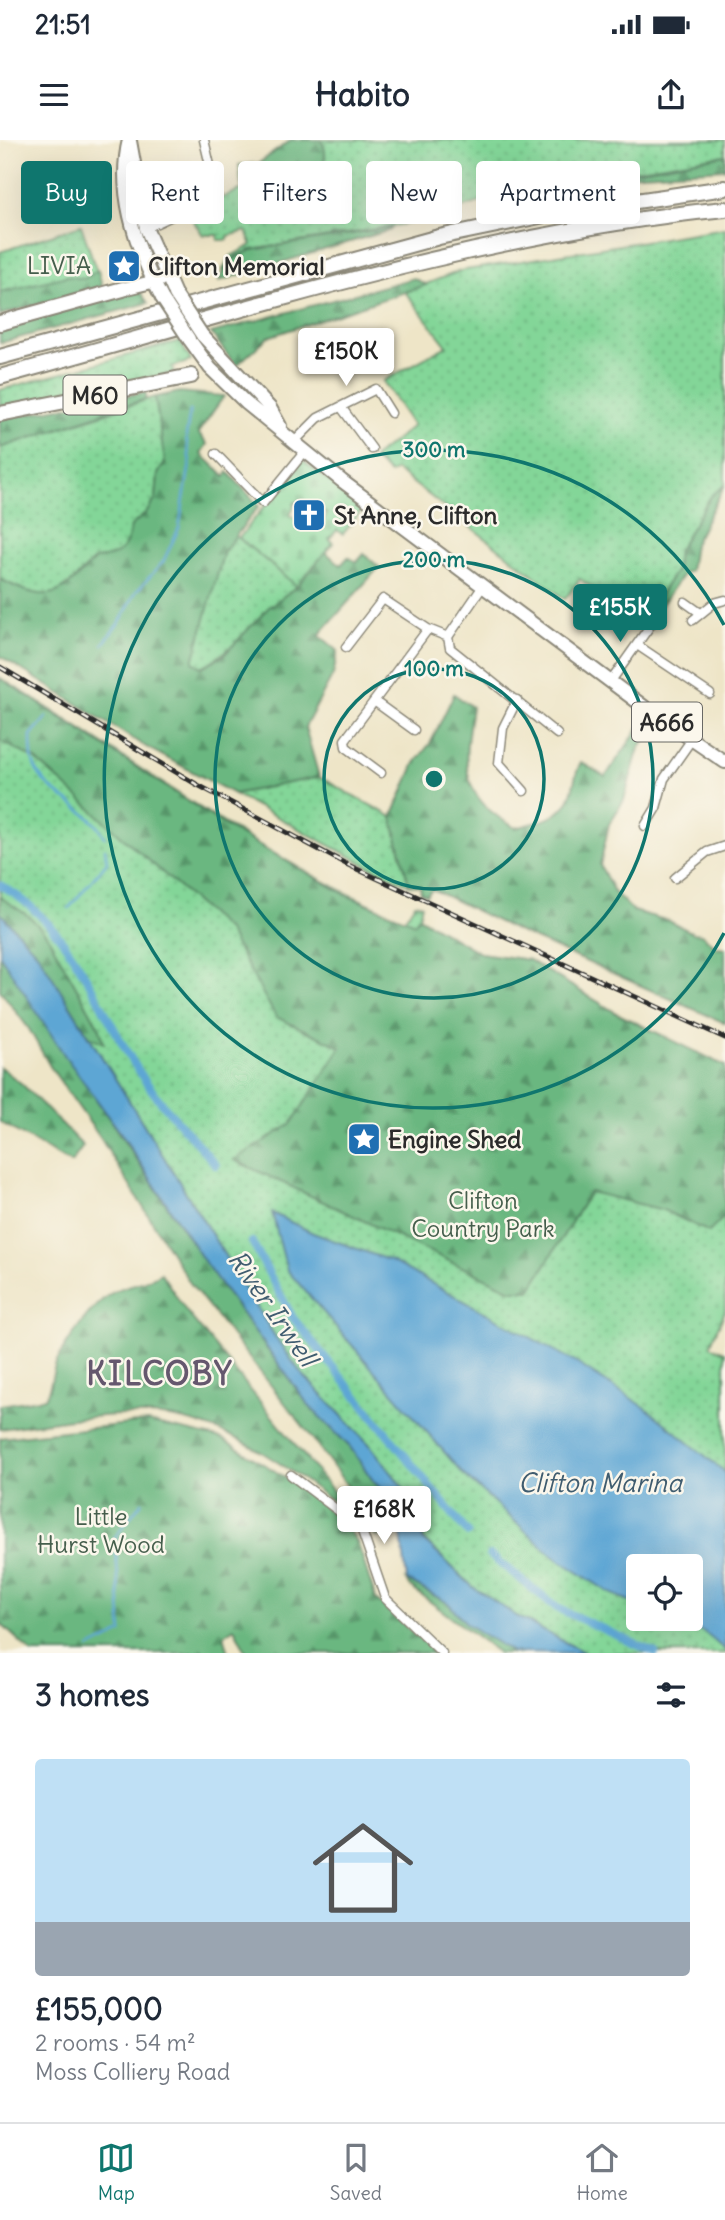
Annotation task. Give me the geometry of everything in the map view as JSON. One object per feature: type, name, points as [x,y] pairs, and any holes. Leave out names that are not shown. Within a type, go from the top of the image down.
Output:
[{"type":"highway","name":"M60","points":[[0,357],[439,237],[554,213],[725,188]]},
{"type":"highway","name":"M60","points":[[0,377],[497,244],[608,223],[725,209]]},
{"type":"highway","points":[[0,323],[123,289]]},
{"type":"highway","name":"M60","points":[[0,414],[191,376]]},
{"type":"main road","name":"A666","points":[[129,140],[146,228],[188,339],[210,368],[246,403],[483,586],[725,762]]},
{"type":"main road","name":"A666","points":[[129,140],[124,161],[127,191],[144,259],[153,281],[169,292],[211,347],[270,408],[282,429]]},
{"type":"main road","points":[[123,289],[136,276],[144,259]]},
{"type":"main road","points":[[123,289],[153,281]]},
{"type":"main road","points":[[191,376],[210,368],[211,347]]},
{"type":"street","points":[[146,228],[217,195],[204,140]]},
{"type":"street","points":[[295,441],[318,418],[376,389],[391,413]]},
{"type":"street","points":[[341,407],[372,449]]},
{"type":"street","points":[[216,454],[263,503],[306,450]]},
{"type":"street","points":[[483,586],[448,637],[450,648],[557,734]]},
{"type":"street","points":[[346,647],[383,599],[428,629],[448,637]]},
{"type":"street","points":[[685,602],[696,616],[725,600]]},
{"type":"street","points":[[611,681],[652,623]]},
{"type":"street","points":[[381,773],[344,744],[428,629]]},
{"type":"street","points":[[637,645],[710,694]]},
{"type":"street","points":[[517,700],[503,728],[499,764],[524,791]]},
{"type":"street","points":[[374,701],[414,730]]},
{"type":"street","points":[[645,826],[656,808],[664,779],[692,739]]},
{"type":"street","points":[[675,878],[707,852],[725,846]]},
{"type":"street","points":[[292,1475],[361,1528],[385,1598],[442,1653]]},
{"type":"green space","points":[[291,140],[320,140],[323,144],[324,161],[262,161]]},
{"type":"green space","points":[[320,140],[725,140],[725,155],[640,169],[640,161],[476,161],[476,203],[462,208],[462,161],[366,161],[366,224],[405,224],[252,250],[236,256],[222,271],[231,256],[252,245],[246,231],[228,236],[228,240],[218,240],[218,235],[203,235],[196,224],[224,224],[224,197],[238,191],[238,224],[352,224],[352,161],[319,161],[323,145]]},
{"type":"green space","points":[[725,155],[725,169],[640,174],[640,170]]},
{"type":"green space","name":"LIVIA","points":[[81,225],[102,286],[0,315],[0,252]]},
{"type":"green space","points":[[393,227],[219,281],[224,269],[232,261],[252,250]]},
{"type":"green space","points":[[725,228],[725,485],[711,497],[678,550],[676,570],[645,617],[642,615],[639,620],[580,579],[565,599],[396,470],[390,474],[373,458],[413,426],[383,381],[447,346],[405,292],[460,271]]},
{"type":"green space","points":[[98,270],[102,286],[0,315],[0,292],[67,276],[84,279]]},
{"type":"green space","points":[[414,278],[426,285],[268,337],[236,366],[211,333]]},
{"type":"green space","points":[[138,289],[148,303],[0,343],[0,329]]},
{"type":"green space","points":[[180,341],[191,361],[172,367],[174,373],[0,406],[0,390]]},
{"type":"green space","points":[[146,392],[146,399],[0,448],[0,419]]},
{"type":"green space","points":[[180,392],[224,396],[198,433],[207,444],[201,454],[225,476],[228,472],[259,506],[224,551],[193,662],[202,667],[224,655],[268,608],[297,586],[325,552],[341,565],[348,557],[357,562],[364,554],[379,567],[319,635],[338,651],[333,675],[305,727],[319,777],[234,794],[146,747],[0,656],[0,579],[31,592],[52,593],[72,582],[95,559],[110,557],[120,551],[127,541],[131,526],[146,513],[156,499],[158,474],[165,462],[155,397]]},
{"type":"green space","points":[[155,397],[165,462],[158,474],[156,499],[145,514],[131,526],[127,541],[120,551],[110,557],[95,559],[72,582],[52,593],[31,592],[0,579],[0,448]]},
{"type":"green space","points":[[302,460],[364,508],[343,534],[337,530],[329,539],[333,543],[297,586],[239,538]],"holes":[[[304,500],[321,514],[323,511],[327,514],[317,530],[305,520],[290,516],[295,502]]]},
{"type":"green space","points":[[725,485],[694,544],[690,571],[684,573],[651,620],[645,617],[676,570],[678,550],[711,496]]},
{"type":"green space","points":[[236,536],[297,586],[228,650],[202,667],[192,662],[224,551]]},
{"type":"green space","name":"Clifton Country Park","points":[[0,678],[248,838],[350,895],[404,919],[416,903],[422,905],[419,917],[480,953],[529,960],[618,1014],[725,1066],[725,1311],[710,1346],[725,1352],[725,1653],[585,1653],[518,1617],[473,1587],[423,1539],[419,1512],[408,1494],[369,1444],[301,1373],[276,1338],[38,954],[0,913]]},
{"type":"green space","points":[[0,678],[232,830],[348,896],[415,923],[418,917],[480,953],[529,960],[618,1014],[725,1066],[725,1216],[709,1232],[663,1210],[590,1192],[530,1290],[511,1290],[234,1160],[291,1124],[341,1047],[276,1017],[227,930],[35,759],[0,741]]},
{"type":"green space","points":[[454,694],[472,707],[467,762],[474,791],[483,804],[516,828],[553,816],[565,806],[581,762],[605,777],[646,718],[653,724],[638,751],[624,800],[609,824],[600,865],[614,892],[633,911],[669,921],[701,934],[717,947],[725,948],[725,1023],[517,931],[432,889],[427,895],[421,893],[420,886],[409,885],[392,817],[415,763],[431,742]]},
{"type":"green space","points":[[319,777],[392,817],[409,885],[234,794]]},
{"type":"green space","points":[[0,897],[30,917],[47,935],[100,1029],[104,1043],[89,1036],[38,954],[0,913]]},
{"type":"green space","points":[[0,955],[206,1264],[267,1349],[310,1407],[350,1447],[374,1482],[392,1499],[391,1515],[400,1528],[376,1537],[367,1513],[310,1435],[190,1283],[101,1139],[51,1068],[29,1029],[0,990]]},
{"type":"green space","points":[[0,1067],[22,1084],[83,1146],[71,1163],[0,1122]]},
{"type":"green space","points":[[161,1273],[186,1311],[342,1502],[341,1508],[257,1449],[234,1437],[186,1420],[122,1415],[0,1429],[0,1405],[45,1398],[59,1357],[96,1306],[115,1291]]},
{"type":"green space","name":"Little Hurst Wood","points":[[147,1422],[222,1439],[283,1476],[341,1518],[358,1544],[376,1600],[436,1653],[247,1653],[234,1628],[224,1635],[229,1653],[32,1653],[0,1623],[0,1438]]},
{"type":"green space","points":[[406,1580],[448,1603],[467,1624],[522,1653],[499,1653],[409,1586]]},
{"type":"water","points":[[0,913],[38,954],[276,1338],[301,1373],[369,1444],[408,1494],[419,1512],[423,1540],[473,1587],[518,1617],[585,1653],[512,1652],[467,1624],[448,1603],[407,1580],[400,1528],[391,1515],[392,1499],[374,1482],[350,1447],[310,1407],[206,1264],[120,1132],[65,1056],[0,955]]},
{"type":"water","name":"Clifton Marina","points":[[272,1213],[313,1233],[391,1261],[572,1360],[646,1408],[725,1472],[725,1650],[702,1631],[703,1554],[626,1554],[626,1600],[610,1593],[553,1556],[465,1476],[287,1270]]},
{"type":"waterway","points":[[103,644],[121,620],[136,592],[163,562],[179,528],[190,463],[186,436],[190,411]]},
{"type":"waterway","points":[[47,717],[31,735],[33,762],[47,784],[89,817],[105,837]]},
{"type":"waterway","points":[[69,908],[107,862],[105,849]]},
{"type":"waterway","points":[[0,885],[25,902],[64,944],[146,1083],[216,1165]]},
{"type":"waterway","name":"River Irwell","points":[[252,1242],[293,1318],[468,1533]]},
{"type":"waterway","points":[[90,1648],[122,1632],[115,1537],[142,1502]]},
{"type":"waterway","points":[[490,1555],[557,1608],[655,1653]]},
{"type":"railway","points":[[0,667],[196,784],[346,864],[725,1038]]},
{"type":"place","name":"Clifton Memorial","points":[[124,266]]},
{"type":"place","name":"St Anne, Clifton","points":[[309,515]]},
{"type":"place","name":"Engine Shed","points":[[364,1139]]},
{"type":"district","name":"KILCOBY","points":[[160,1373]]}]
